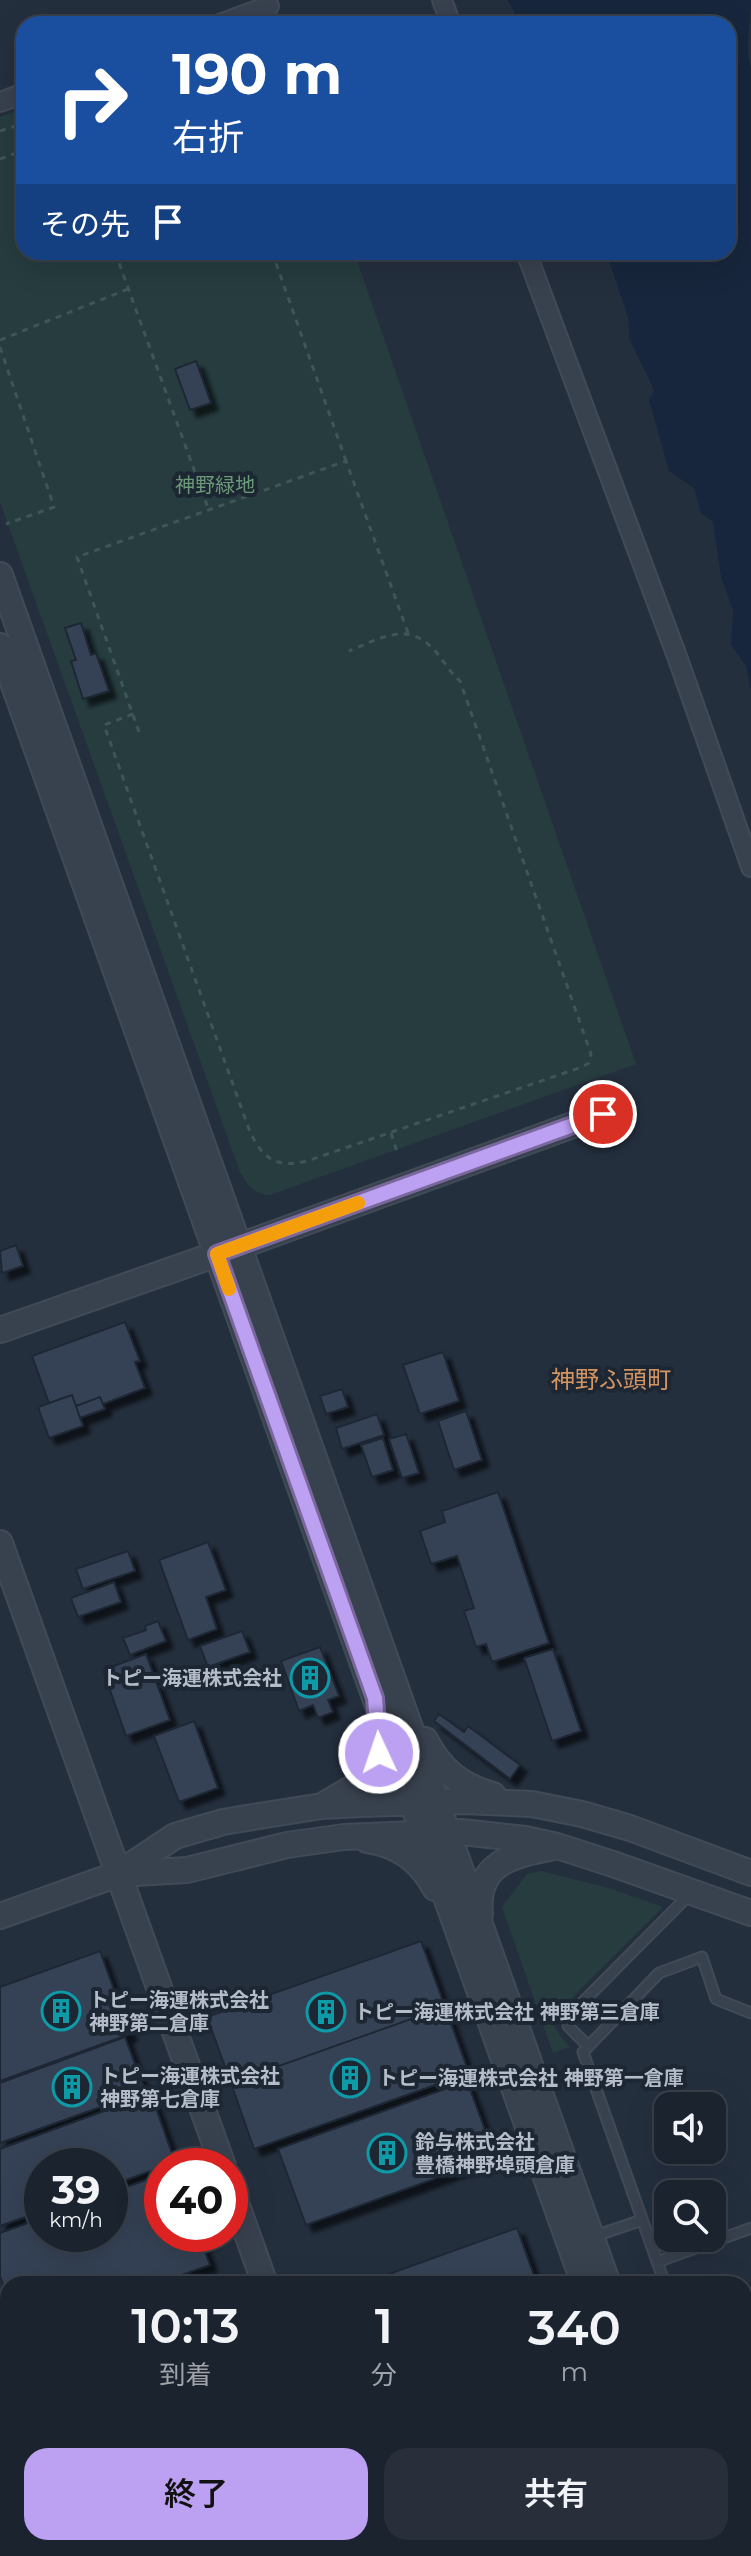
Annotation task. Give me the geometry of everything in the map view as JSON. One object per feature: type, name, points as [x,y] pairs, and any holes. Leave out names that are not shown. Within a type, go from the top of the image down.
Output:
[{"type":"street","points":[[241,16],[269,6]]},
{"type":"street","points":[[529,260],[678,659],[751,867]]},
{"type":"street","points":[[0,575],[228,1250],[387,1695],[413,1803],[435,1832],[472,1936],[581,2276]]},
{"type":"street","points":[[0,646],[228,1250]]},
{"type":"street","points":[[0,1330],[603,1114]]},
{"type":"street","points":[[0,1543],[217,2148]]},
{"type":"street","points":[[387,1695],[414,1742],[438,1802],[435,1832]]},
{"type":"street","points":[[387,1695],[445,1771],[472,1788],[605,1820],[751,1873]]},
{"type":"street","points":[[322,1806],[357,1786],[371,1773],[379,1753],[387,1695]]},
{"type":"street","points":[[0,1916],[118,1874],[175,1836],[223,1822],[322,1806],[438,1802],[532,1804]]},
{"type":"street","points":[[118,1874],[187,1870],[287,1845],[344,1837],[435,1832],[525,1839],[557,1846],[751,1913]]},
{"type":"street","points":[[344,1837],[383,1842],[417,1862],[472,1936],[605,2276]]},
{"type":"street","points":[[472,1936],[481,1888],[497,1864],[510,1857],[557,1846]]},
{"type":"street","points":[[248,2236],[262,2276]]},
{"type":"lane","points":[[588,2046],[568,2026],[569,2016],[692,1891]]},
{"type":"lane","points":[[662,2276],[583,2052],[659,1973],[702,1957],[716,1999],[751,2013]]},
{"type":"lane","points":[[592,2237],[642,2220]]},
{"type":"lane","points":[[657,2262],[751,2228]]},
{"type":"path","points":[[118,260],[209,509]]},
{"type":"path","points":[[275,260],[408,633]]},
{"type":"path","points":[[0,340],[128,289]]},
{"type":"path","points":[[0,347],[54,507],[6,524]]},
{"type":"path","points":[[139,732],[77,557],[346,461]]},
{"type":"path","points":[[133,714],[104,725],[250,1132],[266,1157],[293,1165],[582,1067],[589,1063],[591,1054],[460,681],[449,672],[429,644],[408,633],[387,636],[349,651]]},
{"type":"path","points":[[391,1133],[398,1155]]},
{"type":"green space","name":"神野緑地","points":[[16,112],[16,260],[357,260],[636,1064],[270,1195],[255,1191],[246,1181],[240,1172],[0,502],[0,117]]},
{"type":"green space","points":[[541,1871],[609,1888],[663,1907],[557,2013],[554,2025],[570,2047],[553,2053],[502,1907],[527,1874]]},
{"type":"water","points":[[508,0],[751,0],[748,43],[751,68],[751,689],[746,666],[731,645],[733,610],[721,577],[713,522],[701,513],[694,488],[669,471],[649,400],[654,390],[629,338],[628,317],[609,260],[736,260],[736,16],[516,16]]},
{"type":"building","points":[[196,361],[211,403],[190,410],[175,369]]},
{"type":"building","points":[[81,623],[91,655],[96,653],[109,691],[83,699],[71,661],[76,660],[65,628]]},
{"type":"building","points":[[16,1245],[23,1266],[2,1273],[0,1251]]},
{"type":"building","points":[[125,1322],[140,1361],[135,1362],[145,1388],[103,1404],[100,1397],[76,1406],[72,1395],[49,1403],[32,1356]]},
{"type":"building","points":[[443,1352],[459,1401],[420,1414],[403,1365]]},
{"type":"building","points":[[342,1389],[348,1407],[326,1414],[320,1396]]},
{"type":"building","points":[[72,1395],[83,1426],[49,1438],[38,1407]]},
{"type":"building","points":[[100,1397],[105,1409],[80,1418],[76,1406]]},
{"type":"building","points":[[466,1411],[482,1460],[454,1470],[438,1421]]},
{"type":"building","points":[[377,1414],[384,1435],[342,1449],[336,1428]]},
{"type":"building","points":[[406,1434],[419,1473],[402,1478],[389,1439]]},
{"type":"building","points":[[383,1438],[393,1470],[372,1477],[361,1445]]},
{"type":"building","points":[[498,1492],[549,1643],[492,1662],[486,1644],[476,1647],[464,1611],[474,1608],[457,1556],[431,1564],[420,1531],[445,1522],[442,1511]]},
{"type":"building","points":[[208,1542],[226,1590],[206,1597],[217,1629],[188,1640],[159,1560]]},
{"type":"building","points":[[128,1551],[135,1571],[83,1589],[76,1569]]},
{"type":"building","points":[[114,1582],[121,1602],[78,1617],[71,1598]]},
{"type":"building","points":[[158,1621],[166,1641],[130,1655],[123,1638],[146,1630],[145,1626]]},
{"type":"building","points":[[242,1631],[250,1652],[208,1667],[200,1646]]},
{"type":"building","name":"トピー海運株式会社","points":[[320,1647],[339,1696],[328,1700],[333,1712],[318,1718],[313,1705],[299,1711],[281,1661]]},
{"type":"building","points":[[553,1649],[581,1731],[552,1741],[524,1658]]},
{"type":"building","points":[[146,1654],[170,1720],[126,1736],[103,1670]]},
{"type":"building","points":[[439,1714],[464,1732],[468,1726],[520,1765],[510,1779],[434,1721]]},
{"type":"building","points":[[194,1721],[218,1788],[179,1802],[154,1736]]},
{"type":"building","name":"トピー海運株式会社 神野第三倉庫","points":[[421,1941],[445,2007],[231,2083],[207,2017]]},
{"type":"building","name":"トピー海運株式会社 神野第二倉庫","points":[[100,1951],[130,2034],[0,2081],[0,1987]]},
{"type":"building","name":"トピー海運株式会社 神野第一倉庫","points":[[445,2007],[469,2073],[254,2149],[231,2083]]},
{"type":"building","name":"トピー海運株式会社 神野第七倉庫","points":[[125,2037],[145,2091],[0,2143],[0,2083]]},
{"type":"building","name":"鈴与株式会社 豊橋神野埠頭倉庫","points":[[467,2081],[495,2157],[306,2225],[278,2149]]},
{"type":"building","points":[[151,2094],[170,2148],[144,2148],[144,2173],[128,2179],[128,2148],[24,2148],[24,2217],[0,2226],[0,2149]]},
{"type":"building","points":[[144,2181],[144,2252],[205,2252],[210,2265],[179,2276],[0,2276],[0,2233],[24,2224],[24,2252],[128,2252],[128,2186]]},
{"type":"building","name":"鈴与株式会社 豊橋神野埠頭倉庫","points":[[517,2228],[534,2276],[383,2276]]},
{"type":"slow traffic","points":[[229,1289],[217,1254],[358,1203]]},
{"type":"place","name":"トピー海運株式会社","points":[[310,1678]]},
{"type":"place","name":"トピー海運株式会社 神野第二倉庫","points":[[61,2011]]},
{"type":"place","name":"トピー海運株式会社 神野第三倉庫","points":[[326,2012]]},
{"type":"place","name":"トピー海運株式会社 神野第一倉庫","points":[[350,2078]]},
{"type":"place","name":"トピー海運株式会社 神野第七倉庫","points":[[72,2087]]},
{"type":"place","name":"鈴与株式会社 豊橋神野埠頭倉庫","points":[[387,2153]]},
{"type":"district","name":"神野ふ頭町","points":[[611,1379]]},
{"type":"route","points":[[379,1753],[375,1698],[217,1254],[603,1114]]}]
